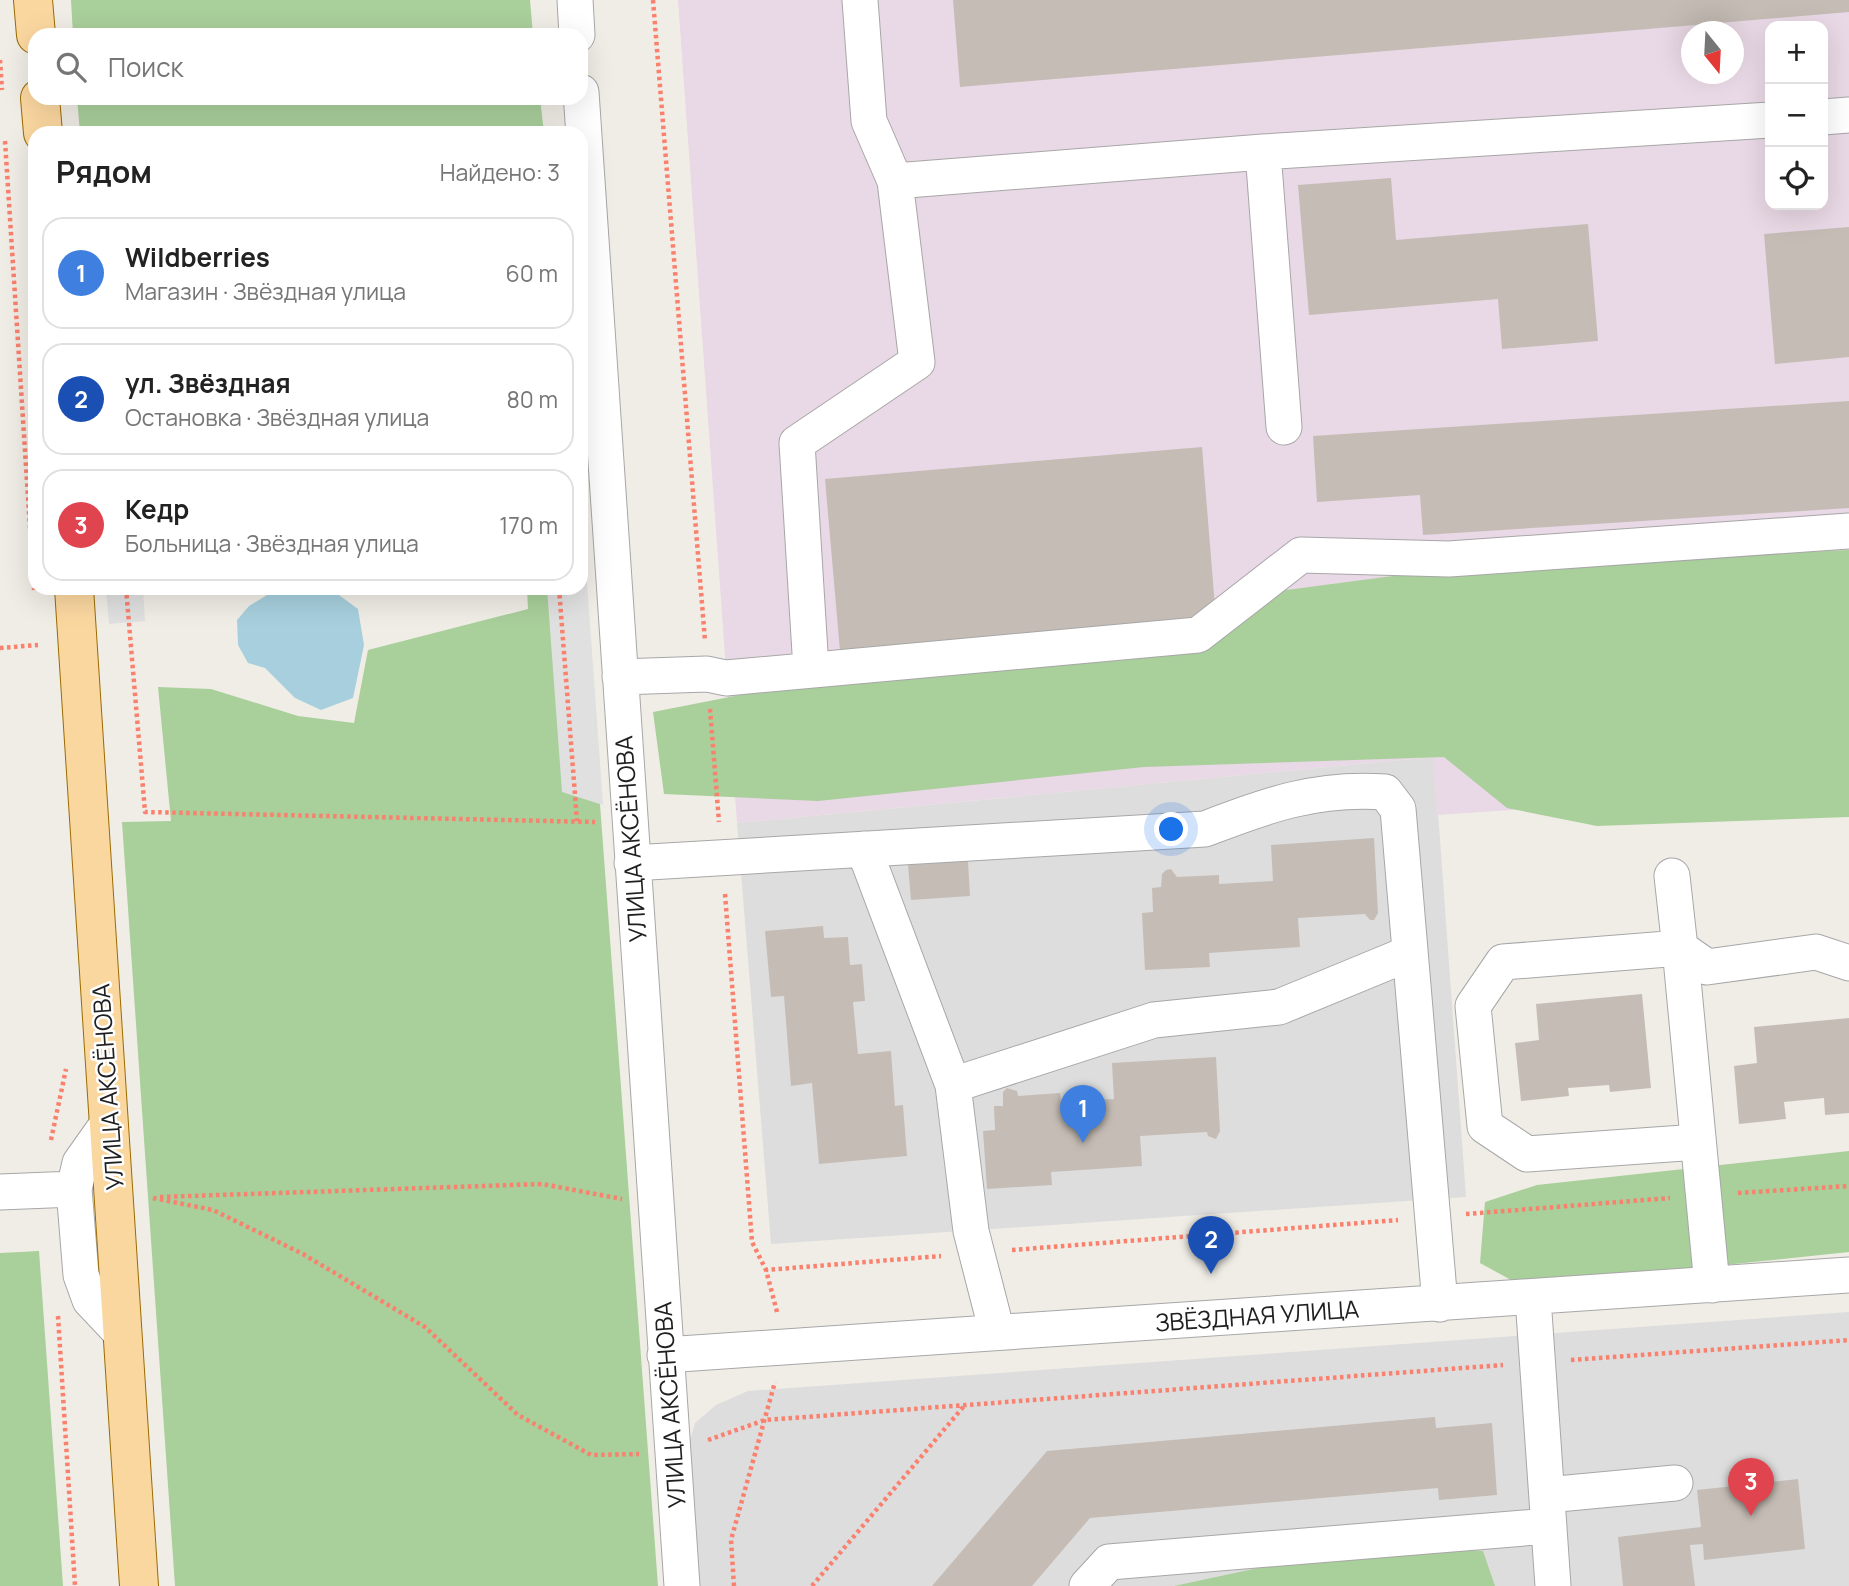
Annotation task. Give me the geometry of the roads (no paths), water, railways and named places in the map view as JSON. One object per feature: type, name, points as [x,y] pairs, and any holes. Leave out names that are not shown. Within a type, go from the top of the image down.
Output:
[{"type":"main road","points":[[33,0],[35,28]]},
{"type":"main road","points":[[41,105],[42,126]]},
{"type":"main road","name":"УЛИЦА АКСЁНОВА","points":[[74,595],[139,1586]]},
{"type":"street","points":[[575,0],[577,28]]},
{"type":"street","points":[[811,669],[797,443],[917,362],[895,181],[869,121],[860,0]]},
{"type":"street","name":"УЛИЦА АКСЁНОВА","points":[[582,105],[583,126]]},
{"type":"street","points":[[1828,117],[1849,115]]},
{"type":"street","points":[[895,181],[1263,152],[1765,120]]},
{"type":"street","points":[[1263,152],[1284,427]]},
{"type":"street","name":"УЛИЦА АКСЁНОВА","points":[[588,197],[664,1355],[682,1586]]},
{"type":"street","points":[[620,677],[708,674],[726,678],[1198,635],[1301,555],[1450,559],[1849,531]]},
{"type":"street","points":[[632,863],[1205,829],[1274,803],[1347,789],[1385,792],[1398,809],[1440,1304]]},
{"type":"street","points":[[864,849],[953,1085],[971,1231],[997,1332]]},
{"type":"street","points":[[1672,876],[1712,1285]]},
{"type":"street","points":[[1698,1142],[1527,1153],[1485,1126],[1473,1006],[1503,962],[1680,948],[1707,967],[1816,952],[1849,963]]},
{"type":"street","points":[[953,1085],[1154,1020],[1279,1007],[1410,953]]},
{"type":"street","points":[[109,1122],[62,1190],[80,1275],[90,1300],[123,1335]]},
{"type":"street","points":[[0,1192],[62,1190]]},
{"type":"street","name":"ЗВЁЗДНАЯ УЛИЦА","points":[[664,1355],[1849,1275]]},
{"type":"street","points":[[1533,1298],[1553,1586]]},
{"type":"street","points":[[1087,1586],[1109,1562],[1548,1510],[1675,1483]]},
{"type":"water","points":[[267,595],[339,595],[358,609],[364,645],[353,698],[321,710],[295,698],[265,668],[248,663],[238,645],[237,620],[249,606]]},
{"type":"place","name":"Wildberries","points":[[1083,1143]]},
{"type":"place","name":"ул. Звёздная","points":[[1211,1274]]},
{"type":"place","name":"Кедр","points":[[1751,1516]]}]
